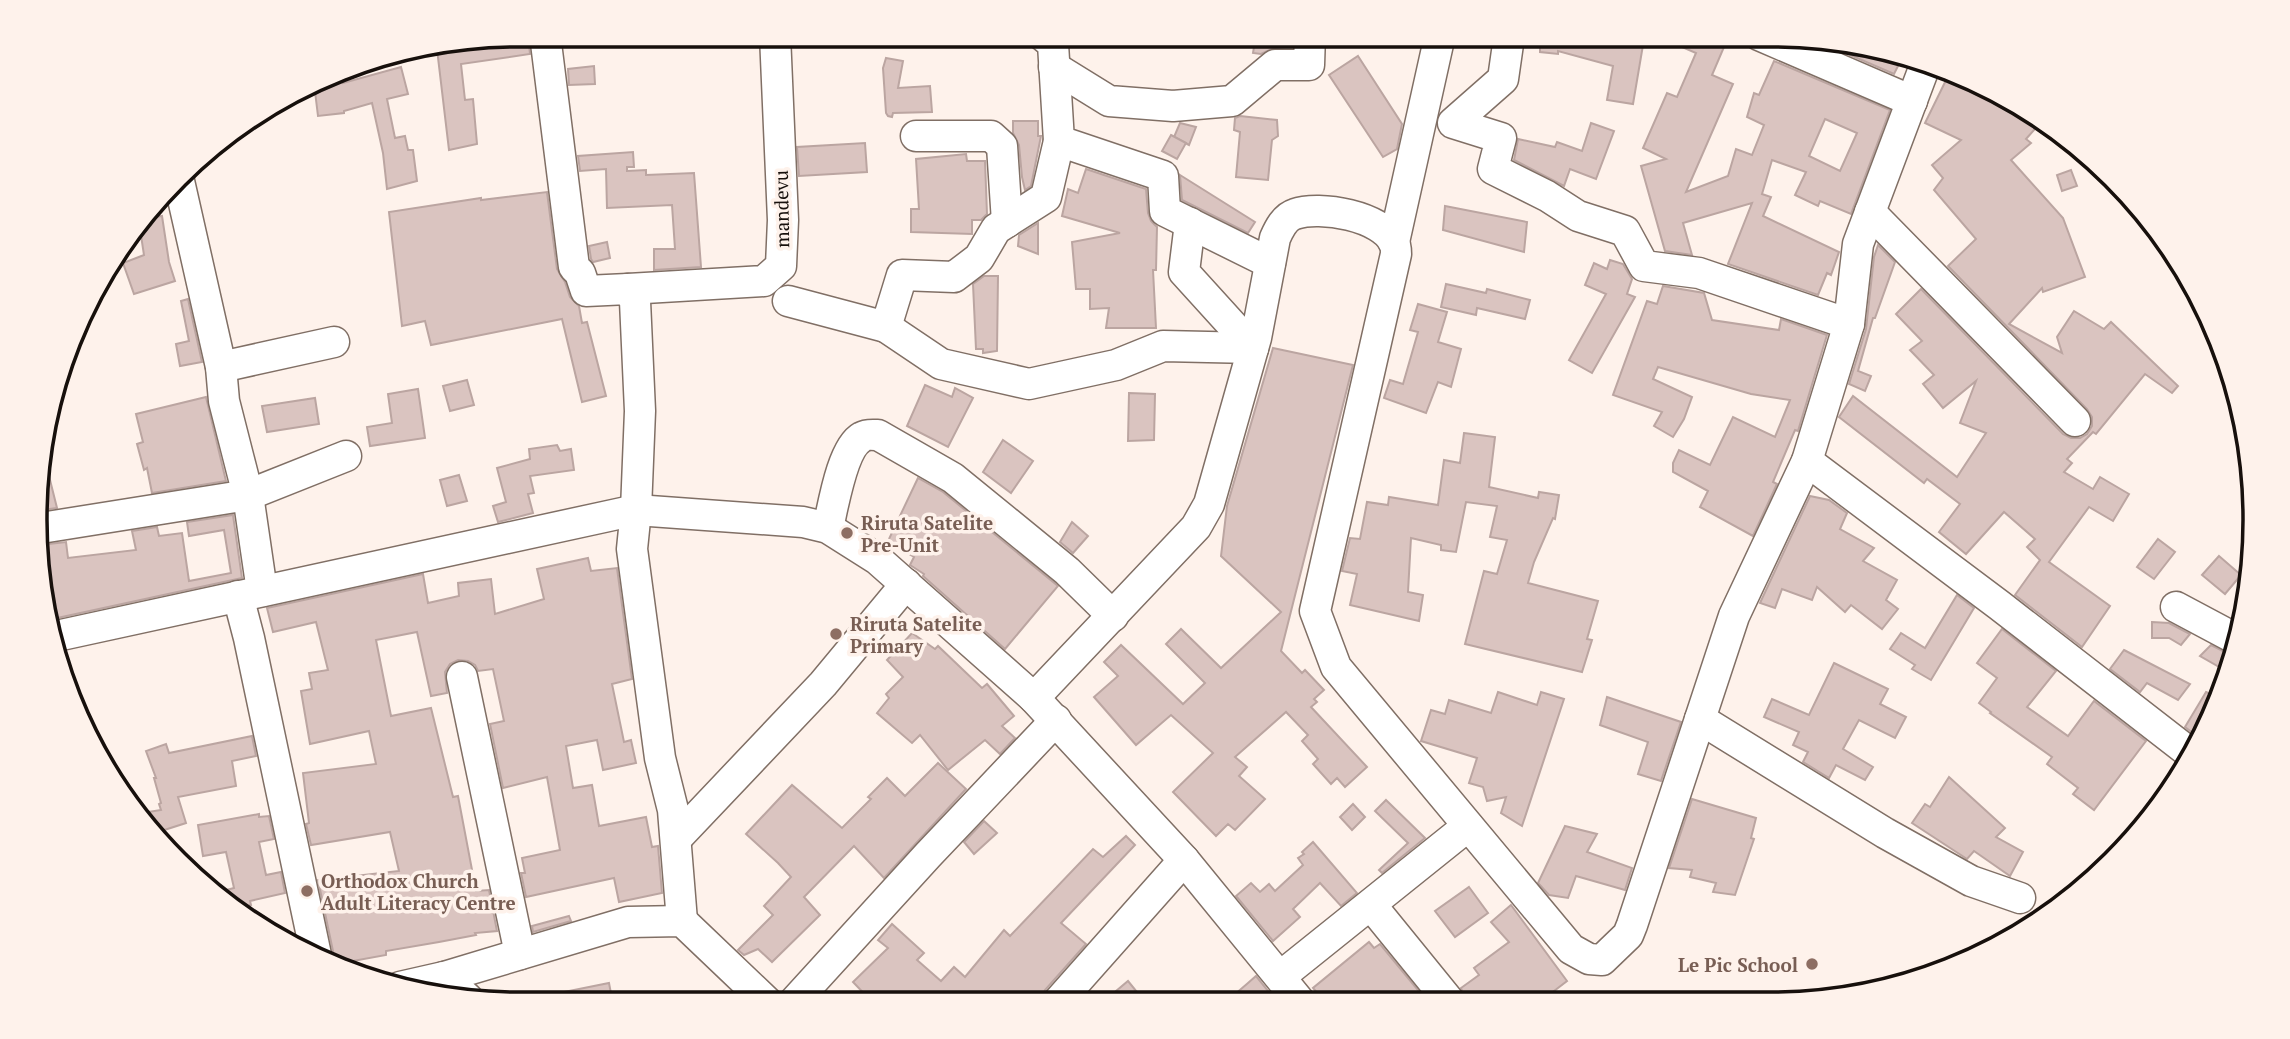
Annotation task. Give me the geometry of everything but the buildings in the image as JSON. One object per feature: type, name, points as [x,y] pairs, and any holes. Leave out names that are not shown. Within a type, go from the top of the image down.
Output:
[{"type":"street","points":[[546,47],[572,260],[586,291],[628,289],[635,301],[637,313],[640,411],[632,549],[660,758],[673,810],[682,920],[757,992]]},
{"type":"street","name":"mandevu","points":[[628,289],[764,281],[781,266],[783,220],[776,47]]},
{"type":"street","points":[[886,327],[902,275],[954,277],[979,258],[996,229],[1046,197],[1059,141],[1053,47]]},
{"type":"street","points":[[1054,67],[1109,101],[1173,106],[1232,101],[1275,65],[1309,65],[1310,47]]},
{"type":"street","points":[[1437,47],[1394,242],[1396,254],[1315,611],[1336,667],[1571,949],[1589,959],[1602,960],[1628,935],[1734,616],[1807,461],[1849,324],[1858,244],[1923,72]]},
{"type":"street","points":[[1508,47],[1503,79],[1453,123],[1501,138],[1493,169],[1547,196],[1578,216],[1625,231],[1644,266],[1699,273],[1849,324]]},
{"type":"street","points":[[1788,48],[1912,101]]},
{"type":"street","points":[[916,136],[991,136],[1002,146],[1007,222]]},
{"type":"street","points":[[1059,141],[1163,176],[1165,211],[1270,263]]},
{"type":"street","points":[[181,191],[221,367],[224,401],[248,495],[249,638],[314,944]]},
{"type":"street","points":[[1034,698],[1203,517],[1253,348],[1275,239],[1281,226],[1292,214],[1318,210],[1360,217],[1385,232],[1394,242]]},
{"type":"street","points":[[1870,212],[2075,421]]},
{"type":"street","points":[[1190,223],[1184,272],[1253,348]]},
{"type":"street","points":[[788,301],[886,327],[941,364],[1029,384],[1115,365],[1163,346],[1253,348]]},
{"type":"street","points":[[221,367],[334,342]]},
{"type":"street","points":[[828,528],[837,483],[853,446],[861,437],[878,435],[953,478],[1067,571],[1113,616]]},
{"type":"street","points":[[47,527],[248,495],[346,456]]},
{"type":"street","points":[[1807,461],[2183,748]]},
{"type":"street","points":[[61,635],[636,510],[803,522],[828,528],[877,559],[1034,698],[1184,860],[1293,992]]},
{"type":"street","points":[[676,839],[823,684],[906,584]]},
{"type":"street","points":[[2176,607],[2229,635]]},
{"type":"street","points":[[462,677],[520,954]]},
{"type":"street","points":[[1700,719],[1885,833],[1971,881],[2020,898]]},
{"type":"street","points":[[803,992],[1056,720]]},
{"type":"street","points":[[1281,976],[1468,826]]},
{"type":"street","points":[[1067,992],[1184,860]]},
{"type":"street","points":[[1371,905],[1442,992]]},
{"type":"street","points":[[422,982],[628,922],[682,920]]},
{"type":"street","points":[[444,977],[456,988]]},
{"type":"place","name":"Riruta Satelite Pre-Unit","points":[[847,533]]},
{"type":"place","name":"Riruta Satelite Primary","points":[[836,634]]},
{"type":"place","name":"Orthodox Church Adult Literacy Centre","points":[[307,891]]},
{"type":"place","name":"Le Pic School","points":[[1812,964]]}]
